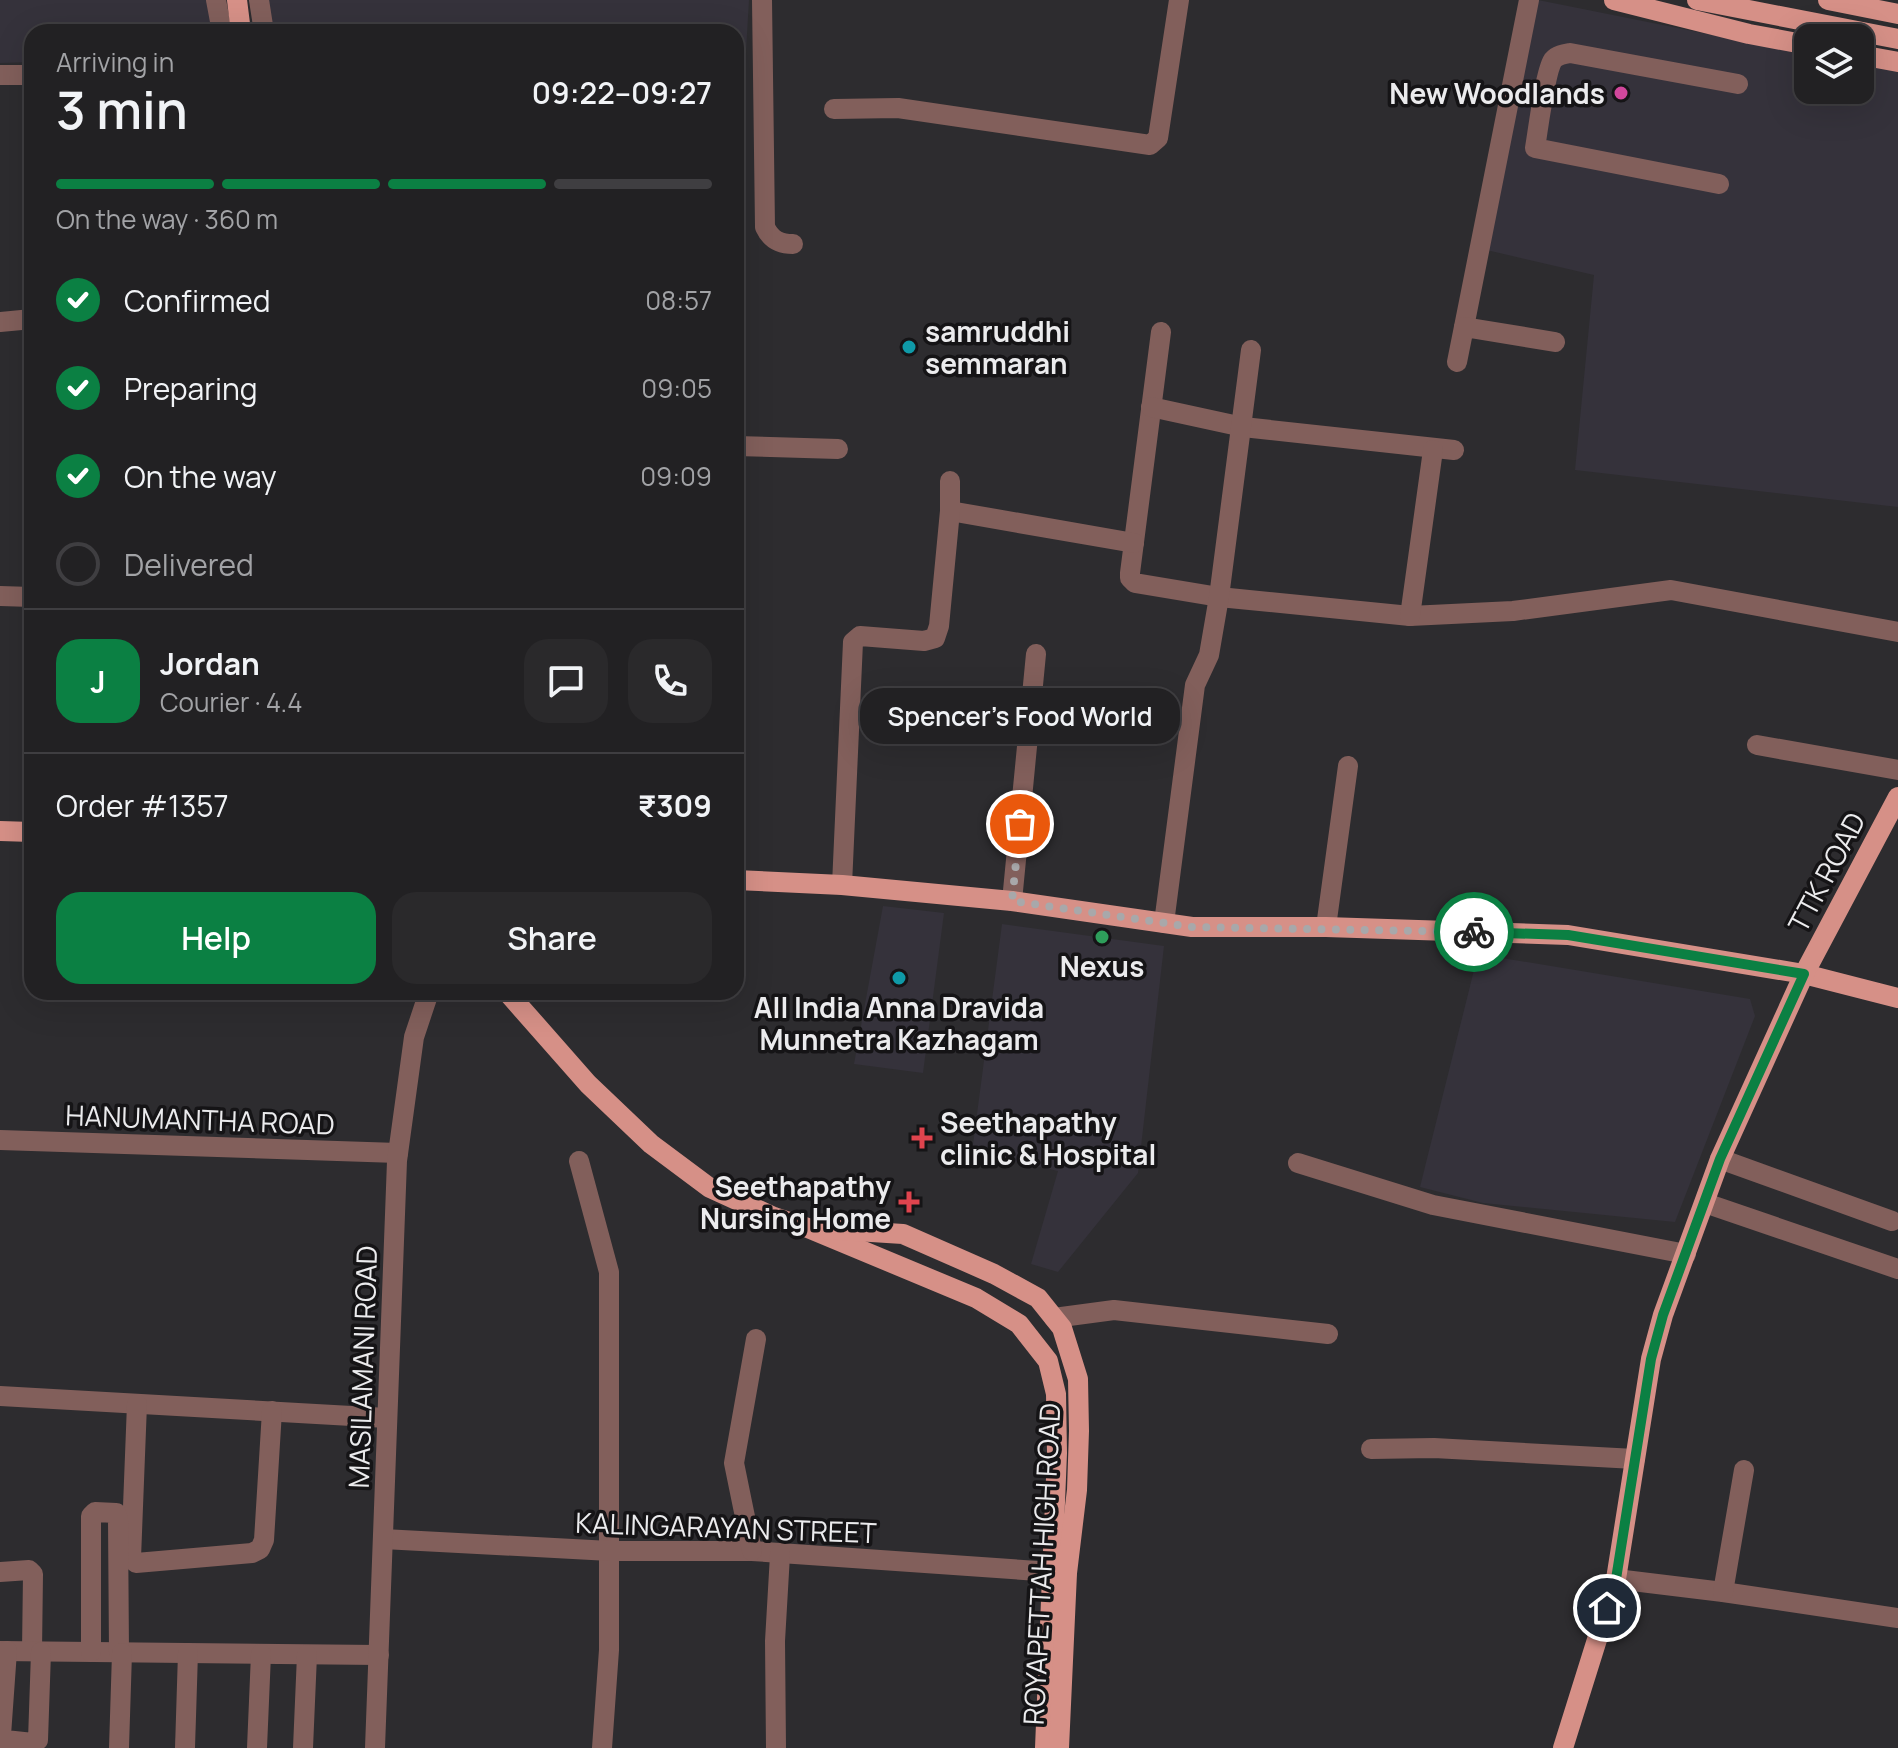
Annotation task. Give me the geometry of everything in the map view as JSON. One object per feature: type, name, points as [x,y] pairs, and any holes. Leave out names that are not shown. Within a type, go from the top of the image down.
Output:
[{"type":"main road","points":[[237,0],[240,24]]},
{"type":"main road","points":[[1614,0],[1794,42]]},
{"type":"main road","points":[[1697,0],[1898,39]]},
{"type":"main road","points":[[1828,0],[1898,14]]},
{"type":"main road","points":[[1874,58],[1898,62]]},
{"type":"main road","name":"TTK ROAD","points":[[1563,1748],[1616,1579],[1651,1359],[1663,1315],[1720,1159],[1804,974],[1898,797]]},
{"type":"main road","points":[[0,831],[24,832]]},
{"type":"main road","points":[[744,880],[842,885],[1012,901],[1192,927],[1326,927],[1568,935],[1804,974],[1898,998]]},
{"type":"main road","points":[[514,1000],[588,1084],[651,1144],[710,1188],[774,1217],[808,1228]]},
{"type":"main road","name":"ROYAPETTAH HIGH ROAD","points":[[808,1228],[903,1234],[994,1274],[1038,1298],[1062,1328],[1078,1379],[1077,1490],[1060,1573],[1045,1748]]},
{"type":"main road","name":"ROYAPETTAH HIGH ROAD","points":[[808,1228],[976,1298],[1019,1324],[1048,1361],[1056,1394],[1060,1573],[1059,1748]]},
{"type":"street","points":[[216,0],[220,24]]},
{"type":"street","points":[[259,0],[263,24]]},
{"type":"street","points":[[762,0],[765,227],[774,239],[783,244],[793,244]]},
{"type":"street","points":[[834,109],[898,108],[1145,145],[1155,143],[1179,0]]},
{"type":"street","points":[[1457,362],[1529,0]]},
{"type":"street","points":[[1535,148],[1551,64],[1559,55],[1570,53],[1738,84]]},
{"type":"street","points":[[0,75],[24,75]]},
{"type":"street","points":[[1499,147],[1535,148],[1719,184]]},
{"type":"street","points":[[0,322],[24,320]]},
{"type":"street","points":[[1464,327],[1555,342]]},
{"type":"street","points":[[1161,332],[1130,573],[1135,583],[1219,597],[1410,616],[1513,611],[1671,590],[1898,632]]},
{"type":"street","points":[[1164,923],[1195,685],[1209,655],[1219,597],[1251,350]]},
{"type":"street","points":[[1151,407],[1243,427],[1454,450]]},
{"type":"street","points":[[744,446],[838,449]]},
{"type":"street","points":[[1410,616],[1433,450]]},
{"type":"street","points":[[842,885],[851,646],[855,637],[924,641],[935,638],[939,626],[950,511],[950,481]]},
{"type":"street","points":[[950,511],[1134,543]]},
{"type":"street","points":[[0,596],[24,597]]},
{"type":"street","points":[[1012,901],[1036,654]]},
{"type":"street","points":[[1757,745],[1898,770]]},
{"type":"street","points":[[1326,927],[1348,766]]},
{"type":"street","name":"MASILAMANI ROAD","points":[[375,1748],[398,1153],[414,1037],[426,1000]]},
{"type":"street","name":"HANUMANTHA ROAD","points":[[0,1140],[398,1153]]},
{"type":"street","points":[[1720,1159],[1892,1221]]},
{"type":"street","points":[[579,1161],[609,1272],[609,1650],[602,1748]]},
{"type":"street","points":[[1298,1163],[1433,1205],[1686,1254]]},
{"type":"street","points":[[1705,1203],[1898,1269]]},
{"type":"street","points":[[1054,1318],[1114,1310],[1328,1334]]},
{"type":"street","points":[[752,1551],[734,1463],[756,1339]]},
{"type":"street","points":[[0,1396],[387,1418]]},
{"type":"street","points":[[137,1404],[131,1558],[136,1563],[252,1553],[260,1549],[264,1540],[272,1411]]},
{"type":"street","points":[[1371,1449],[1434,1448],[1635,1459]]},
{"type":"street","points":[[1723,1592],[1744,1470]]},
{"type":"street","points":[[91,1652],[91,1516],[95,1512],[116,1513],[119,1748]]},
{"type":"street","name":"KALINGARAYAN STREET","points":[[383,1539],[610,1551],[752,1551],[1060,1573]]},
{"type":"street","points":[[776,1748],[775,1641],[780,1555]]},
{"type":"street","points":[[0,1572],[29,1570],[33,1574],[49,1740]]},
{"type":"street","points":[[1616,1579],[1898,1618]]},
{"type":"street","points":[[42,1652],[38,1740],[33,1743],[5,1740],[1,1735],[3,1651],[379,1655]]},
{"type":"street","points":[[185,1748],[188,1653]]},
{"type":"street","points":[[257,1748],[261,1654]]},
{"type":"street","points":[[303,1748],[307,1655]]},
{"type":"shaded area","points":[[0,0],[208,0],[211,24],[24,24],[24,62],[0,63]]},
{"type":"shaded area","points":[[265,0],[749,0],[744,85],[744,24],[269,24]]},
{"type":"shaded area","points":[[1538,0],[1794,51],[1794,104],[1874,104],[1874,67],[1898,71],[1898,507],[1575,470],[1594,275],[1478,248]]},
{"type":"shaded area","name":"All India Anna Dravida Munnetra Kazhagam","points":[[883,906],[944,913],[923,1073],[854,1064]]},
{"type":"shaded area","points":[[1002,924],[1164,946],[1138,1173],[1058,1272],[1031,1264],[1058,1171],[972,1152]]},
{"type":"shaded area","points":[[1478,954],[1750,999],[1755,1016],[1675,1222],[1483,1203],[1420,1187]]},
{"type":"way so far","points":[[1020,824],[1012,901],[1192,927],[1474,932]]},
{"type":"place","name":"New Woodlands","points":[[1621,93]]},
{"type":"place","name":"samruddhi semmaran","points":[[909,347]]},
{"type":"place","name":"Spencer's Food World","points":[[1020,824]]},
{"type":"place","name":"Nexus","points":[[1102,937]]},
{"type":"place","name":"All India Anna Dravida Munnetra Kazhagam","points":[[899,978]]},
{"type":"place","name":"Seethapathy clinic & Hospital","points":[[922,1138]]},
{"type":"place","name":"Seethapathy Nursing Home","points":[[909,1202]]},
{"type":"route","points":[[1474,932],[1568,935],[1804,974],[1720,1159],[1663,1315],[1651,1359],[1616,1579],[1607,1608]]}]
